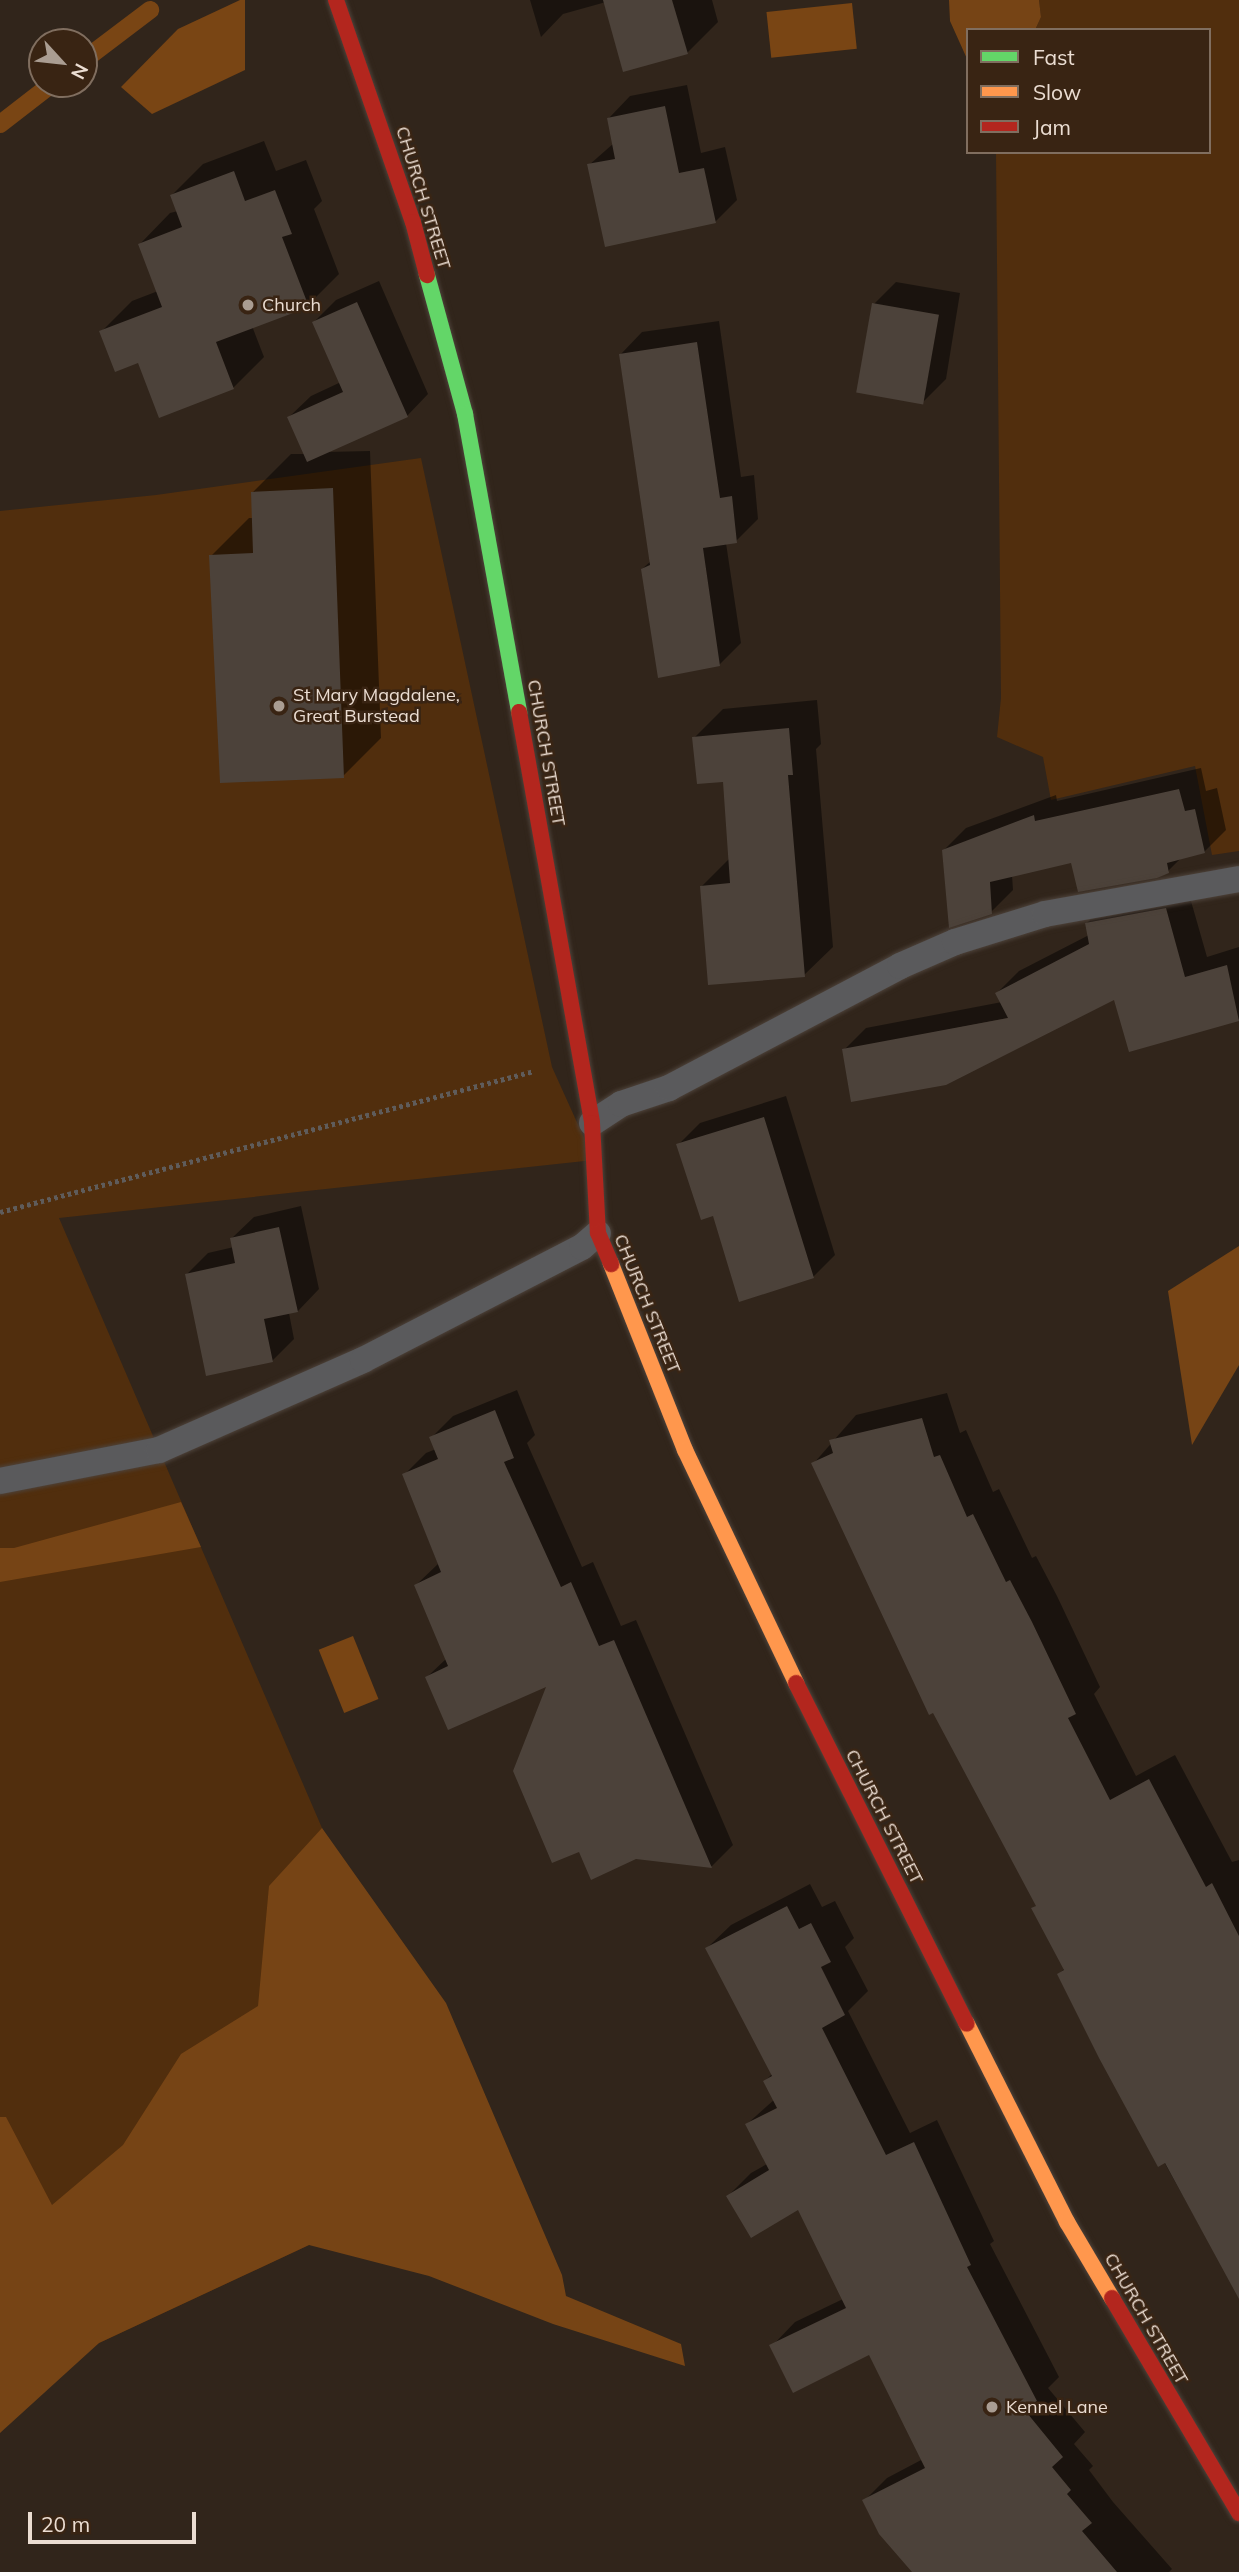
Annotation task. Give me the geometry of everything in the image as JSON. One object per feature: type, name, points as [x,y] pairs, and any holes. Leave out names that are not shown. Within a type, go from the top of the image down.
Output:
[{"type":"street","name":"CHURCH STREET","points":[[336,0],[413,222],[465,415],[582,1058],[592,1123],[598,1233],[685,1450],[817,1728],[1067,2222],[1239,2513]]},
{"type":"lane","points":[[592,1123],[621,1104],[669,1088],[900,965],[955,942],[1045,914],[1239,879]]},
{"type":"lane","points":[[0,1481],[159,1450],[362,1360],[582,1247],[598,1233]]},
{"type":"path","points":[[0,1212],[582,1058]]},
{"type":"shaded area","points":[[245,0],[245,70],[152,114],[121,87],[178,29]]},
{"type":"shaded area","points":[[949,0],[1039,0],[1041,17],[1036,28],[966,28],[966,57],[950,21]]},
{"type":"shaded area","points":[[1039,0],[1239,0],[1239,851],[1212,855],[1195,766],[1051,800],[1043,757],[997,737],[1001,698],[996,154],[1211,154],[1211,28],[1036,28],[1041,17]]},
{"type":"shaded area","points":[[852,3],[857,49],[771,58],[766,12]]},
{"type":"shaded area","points":[[421,458],[552,1067],[594,1160],[59,1218],[322,1828],[560,2311],[471,2258],[309,2245],[99,2343],[0,2421],[0,511],[156,495]]},
{"type":"shaded area","points":[[1239,1246],[1239,1365],[1192,1445],[1168,1291]]},
{"type":"shaded area","points":[[181,1502],[201,1547],[0,1582],[0,1548],[14,1548]]},
{"type":"shaded area","points":[[353,1636],[378,1699],[344,1713],[319,1650]]},
{"type":"shaded area","points":[[322,1828],[446,2003],[562,2275],[566,2296],[681,2344],[685,2366],[553,2324],[429,2276],[309,2245],[99,2343],[0,2433],[0,2117],[6,2117],[52,2205],[123,2145],[181,2054],[258,2006],[269,1886]]},
{"type":"building","points":[[603,0],[672,0],[688,54],[623,72]]},
{"type":"building","points":[[665,106],[679,173],[704,168],[716,223],[605,247],[587,164],[615,159],[607,118]]},
{"type":"building","points":[[234,171],[245,201],[275,190],[292,234],[282,237],[309,307],[216,342],[234,389],[159,418],[138,363],[115,372],[99,331],[162,307],[138,244],[182,227],[170,195]]},
{"type":"building","points":[[357,302],[408,417],[307,462],[287,417],[343,392],[312,322]]},
{"type":"building","points":[[872,303],[939,315],[923,404],[856,393]]},
{"type":"building","points":[[697,342],[720,498],[732,496],[737,543],[703,548],[720,666],[658,678],[641,569],[650,565],[619,354]]},
{"type":"building","name":"St Mary Magdalene, Great Burstead","points":[[333,488],[344,778],[220,783],[209,555],[253,553],[251,492]]},
{"type":"building","points":[[789,728],[793,775],[788,775],[805,977],[708,985],[700,886],[730,883],[723,782],[697,784],[692,737]]},
{"type":"building","points":[[1179,789],[1185,811],[1195,809],[1205,853],[1167,863],[1169,873],[1157,878],[1078,892],[1071,863],[990,882],[992,914],[949,928],[942,850],[1034,815],[1035,821]]},
{"type":"building","points":[[1166,908],[1185,977],[1227,965],[1239,1021],[1129,1052],[1114,1000],[946,1085],[851,1102],[842,1049],[1008,1018],[995,993],[1089,944],[1085,923]]},
{"type":"building","points":[[764,1117],[814,1278],[739,1302],[713,1216],[701,1220],[676,1144]]},
{"type":"building","points":[[279,1227],[298,1312],[264,1319],[273,1362],[206,1376],[185,1274],[235,1263],[230,1238]]},
{"type":"building","points":[[495,1410],[514,1458],[504,1462],[561,1587],[571,1582],[599,1646],[614,1640],[712,1868],[636,1859],[591,1880],[579,1852],[552,1863],[513,1771],[546,1687],[448,1730],[425,1677],[448,1666],[414,1585],[441,1572],[402,1474],[438,1459],[429,1437]]},
{"type":"building","points":[[922,1418],[934,1457],[940,1455],[967,1517],[973,1514],[1006,1582],[1010,1580],[1032,1622],[1076,1714],[1068,1718],[1110,1800],[1149,1779],[1206,1887],[1212,1883],[1239,1936],[1239,2299],[1165,2163],[1158,2167],[1099,2058],[1057,1974],[1064,1970],[1031,1908],[1036,1906],[933,1713],[929,1715],[811,1463],[833,1453],[829,1440]]},
{"type":"building","points":[[787,1906],[799,1929],[811,1923],[831,1962],[821,1967],[845,2015],[822,2028],[886,2155],[914,2142],[971,2265],[967,2267],[1037,2401],[1023,2408],[1063,2457],[1052,2467],[1071,2490],[1067,2494],[1092,2523],[1082,2531],[1117,2572],[912,2572],[879,2534],[862,2500],[925,2468],[869,2355],[793,2393],[769,2345],[846,2308],[798,2210],[751,2238],[726,2196],[769,2170],[745,2124],[777,2108],[763,2081],[772,2076],[705,1948]]},
{"type":"waterway","points":[[98,49],[150,10]]},
{"type":"waterway","points":[[0,124],[34,98]]},
{"type":"traffic: fast","points":[[427,275],[465,414],[519,712]]},
{"type":"traffic: slow","points":[[611,1264],[685,1450],[796,1683]]},
{"type":"traffic: slow","points":[[967,2024],[1067,2222],[1112,2298]]},
{"type":"traffic: jam","points":[[336,0],[413,222],[427,275]]},
{"type":"traffic: jam","points":[[519,712],[592,1123],[598,1233],[611,1264]]},
{"type":"traffic: jam","points":[[796,1683],[967,2024]]},
{"type":"traffic: jam","points":[[1112,2298],[1239,2513]]},
{"type":"place","name":"Church","points":[[248,305]]},
{"type":"place","name":"St Mary Magdalene, Great Burstead","points":[[279,706]]},
{"type":"place","name":"Kennel Lane","points":[[992,2407]]}]
